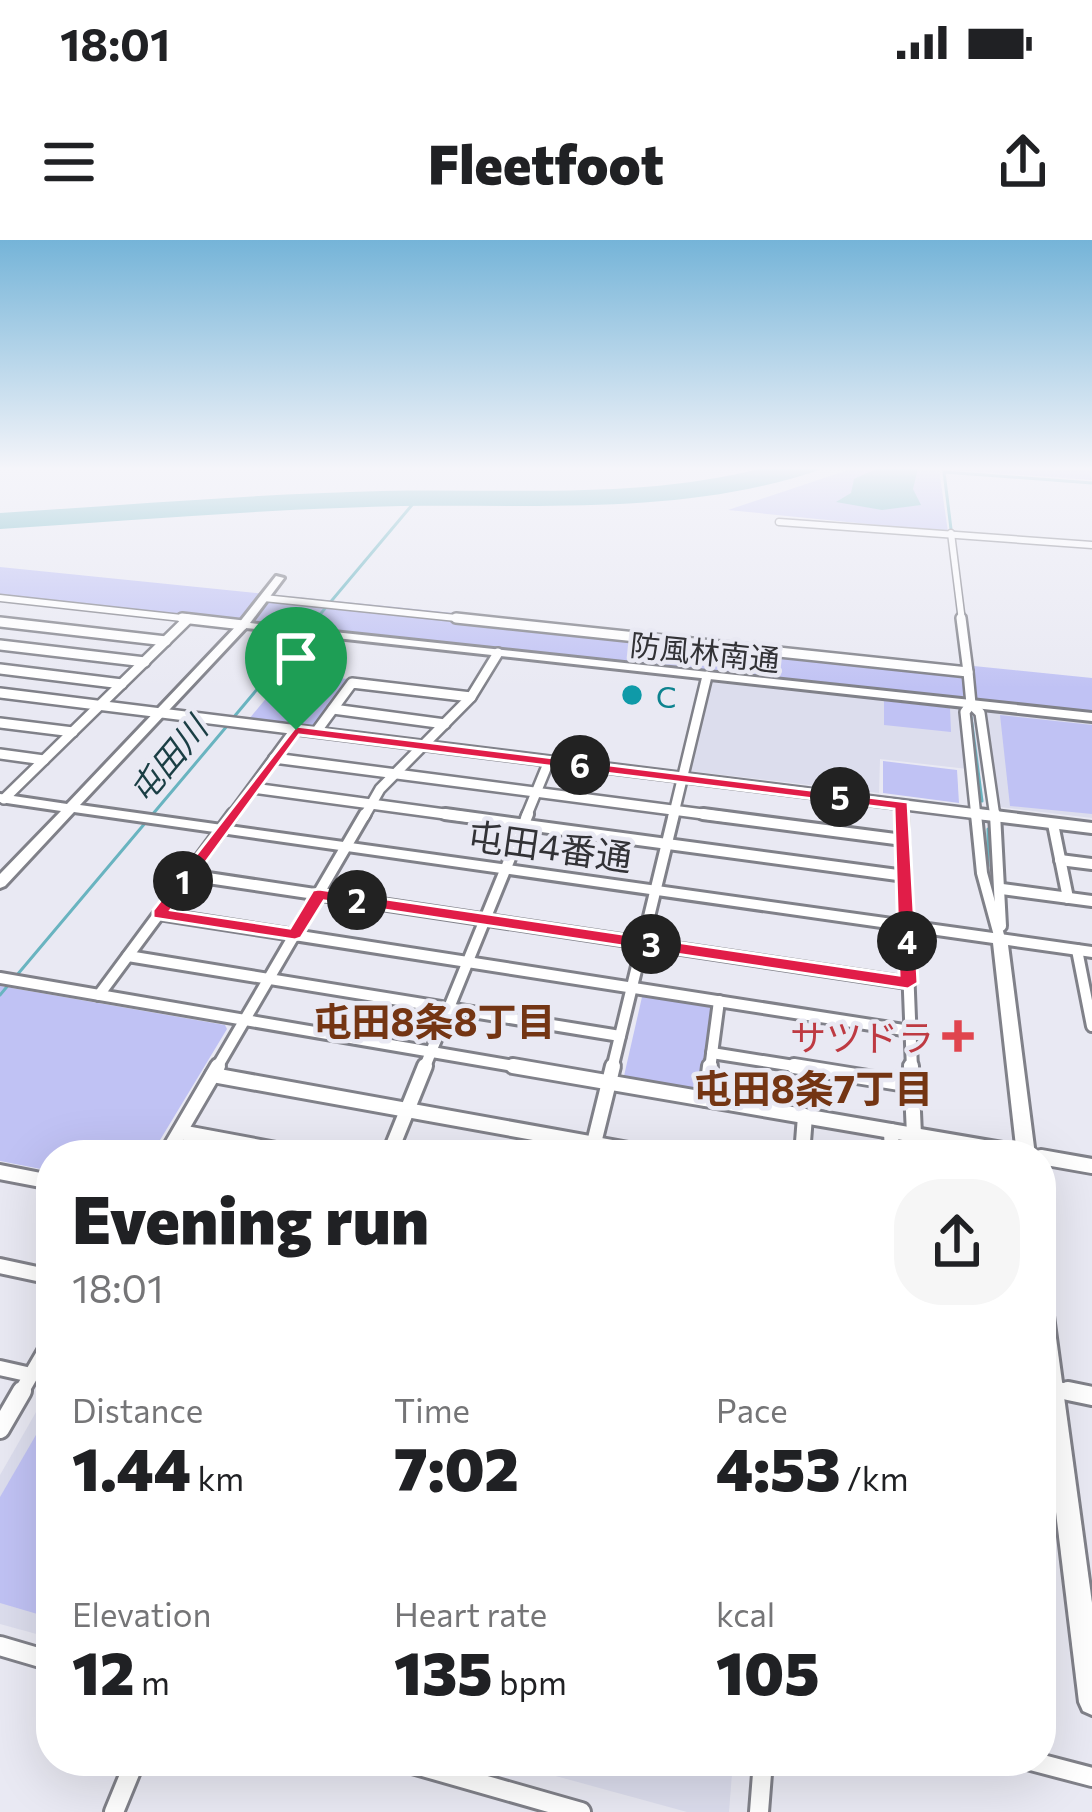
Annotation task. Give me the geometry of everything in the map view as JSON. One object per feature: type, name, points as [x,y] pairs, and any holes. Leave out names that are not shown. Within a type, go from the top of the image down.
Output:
[{"type":"street","points":[[952,541],[971,704],[980,713],[995,817],[1002,889],[1000,939]]},
{"type":"street","points":[[1049,541],[1092,545]]},
{"type":"street","points":[[0,883],[243,625],[279,578]]},
{"type":"street","points":[[0,598],[243,625]]},
{"type":"street","points":[[264,598],[968,672]]},
{"type":"street","points":[[0,620],[22,601]]},
{"type":"street","points":[[2,799],[188,619]]},
{"type":"street","points":[[0,620],[166,641]]},
{"type":"street","name":"防風林南通","points":[[243,625],[1092,717]]},
{"type":"street","points":[[0,645],[145,662]]},
{"type":"street","points":[[0,668],[22,648]]},
{"type":"street","points":[[175,1140],[370,804],[391,774],[471,697],[498,653]]},
{"type":"street","points":[[0,668],[122,684]]},
{"type":"street","points":[[594,1140],[707,676]]},
{"type":"street","points":[[316,732],[352,683],[471,697]]},
{"type":"street","points":[[0,693],[1092,828]]},
{"type":"street","points":[[971,704],[965,712],[982,873],[1000,939],[1026,1140]]},
{"type":"street","points":[[333,710],[445,724]]},
{"type":"street","points":[[0,723],[73,732]]},
{"type":"street","points":[[99,994],[296,730]]},
{"type":"street","points":[[0,754],[44,760]]},
{"type":"street","points":[[274,758],[903,840]]},
{"type":"street","points":[[395,1140],[549,761]]},
{"type":"street","points":[[253,788],[904,876]]},
{"type":"street","name":"屯田4番通","points":[[2,799],[1085,951]]},
{"type":"street","points":[[902,805],[914,1135]]},
{"type":"street","points":[[1053,824],[1068,898]]},
{"type":"street","points":[[1060,860],[1092,864]]},
{"type":"street","points":[[188,875],[908,983]]},
{"type":"street","points":[[1002,889],[1092,901]]},
{"type":"street","points":[[159,914],[910,1031]]},
{"type":"street","points":[[1085,951],[1092,1026]]},
{"type":"street","points":[[128,956],[620,1036]]},
{"type":"street","points":[[0,978],[942,1140]]},
{"type":"street","points":[[706,1099],[719,1001]]},
{"type":"street","points":[[712,1053],[912,1085]]},
{"type":"street","points":[[213,1076],[550,1140]]},
{"type":"street","points":[[803,1140],[805,1116]]},
{"type":"street","points":[[891,1131],[891,1140]]},
{"type":"street","points":[[180,1132],[223,1140]]},
{"type":"street","points":[[1056,1160],[1092,1166]]},
{"type":"street","points":[[0,1172],[36,1179]]},
{"type":"street","points":[[0,1266],[36,1274]]},
{"type":"street","points":[[0,1429],[36,1366]]},
{"type":"street","points":[[0,1368],[31,1375]]},
{"type":"street","points":[[1056,1389],[1092,1396]]},
{"type":"street","points":[[1056,1445],[1092,1702]]},
{"type":"street","points":[[0,1646],[36,1657]]},
{"type":"street","points":[[1056,1768],[1092,1777]]},
{"type":"street","points":[[114,1812],[129,1776]]},
{"type":"street","points":[[455,1776],[581,1812]]},
{"type":"street","points":[[759,1812],[762,1776]]},
{"type":"shaded area","points":[[0,567],[1092,678],[1092,716],[0,595]]},
{"type":"shaded area","points":[[287,673],[348,679],[315,727],[249,719]]},
{"type":"shaded area","points":[[712,679],[1092,720],[1092,818],[1000,807],[994,772],[880,759],[879,793],[689,771]]},
{"type":"shaded area","points":[[884,701],[950,708],[951,732],[884,725]]},
{"type":"shaded area","points":[[1000,715],[1092,725],[1092,814],[1010,806]]},
{"type":"shaded area","points":[[883,761],[957,770],[959,803],[883,793]]},
{"type":"shaded area","points":[[0,986],[225,1025],[227,1029],[160,1140],[36,1140],[36,1168],[0,1161]]},
{"type":"shaded area","points":[[642,997],[713,1008],[699,1089],[629,1082],[624,1076]]},
{"type":"shaded area","points":[[36,1412],[36,1634],[0,1624],[0,1475]]},
{"type":"shaded area","points":[[36,1435],[36,1614],[0,1603],[0,1497]]},
{"type":"shaded area","points":[[556,1776],[732,1776],[729,1812],[687,1812]]},
{"type":"waterway","name":"屯田川","points":[[233,718],[381,541]]},
{"type":"waterway","points":[[971,717],[982,801]]},
{"type":"waterway","name":"屯田川","points":[[152,815],[227,726]]},
{"type":"waterway","name":"屯田川","points":[[17,975],[146,822]]},
{"type":"waterway","points":[[988,829],[988,866]]},
{"type":"waterway","name":"屯田川","points":[[0,995],[10,983]]},
{"type":"place","name":"C","points":[[632,695]]},
{"type":"place","name":"サツドラ","points":[[958,1036]]},
{"type":"district","name":"屯田8条8丁目","points":[[434,1020]]},
{"type":"district","name":"屯田8条7丁目","points":[[813,1087]]},
{"type":"route","points":[[296,730],[902,805],[908,983],[319,894],[295,934],[159,914],[296,730]]}]
